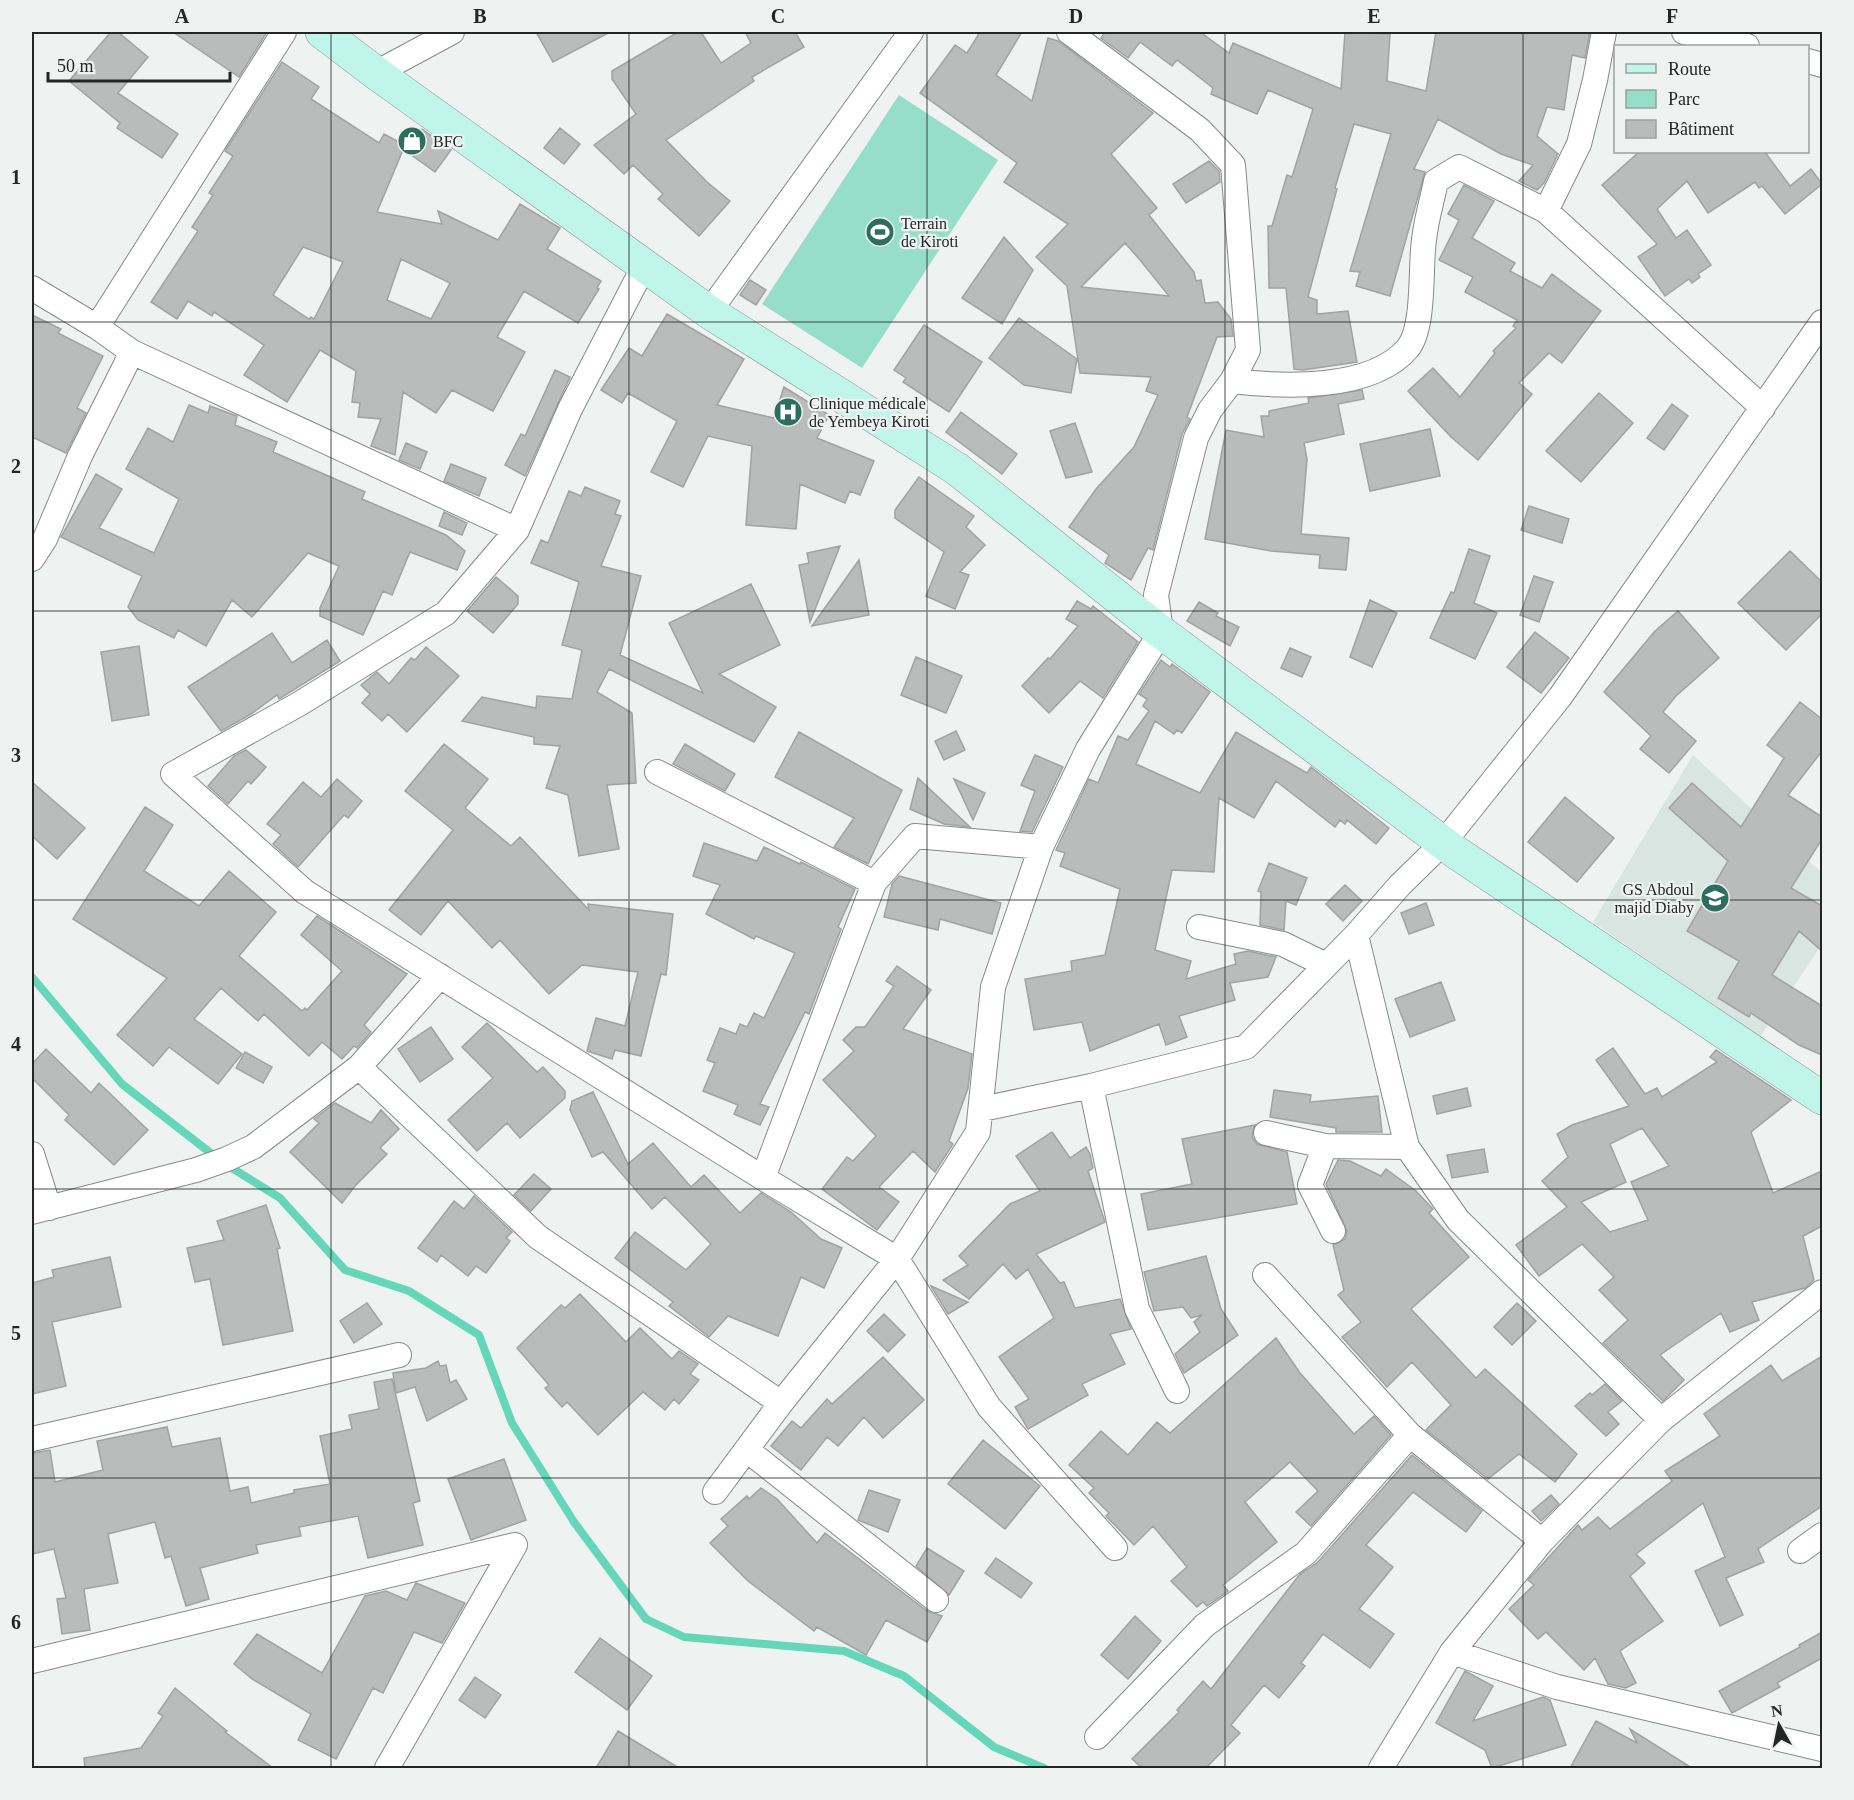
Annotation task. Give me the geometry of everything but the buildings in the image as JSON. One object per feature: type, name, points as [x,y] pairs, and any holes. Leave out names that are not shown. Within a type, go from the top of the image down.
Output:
[{"type":"street","points":[[97,327],[284,32]]},
{"type":"street","points":[[322,32],[709,312],[957,469],[1161,632],[1464,858],[1822,1098]]},
{"type":"street","points":[[376,73],[453,32]]},
{"type":"street","points":[[709,312],[911,32]]},
{"type":"street","points":[[715,1492],[781,1404],[897,1259],[978,1132],[993,987],[1041,847],[1088,749],[1161,632],[1156,595],[1196,438],[1210,410],[1232,381],[1248,350],[1233,165],[1200,130],[1069,32]]},
{"type":"street","points":[[1546,211],[1579,144],[1604,32]]},
{"type":"street","points":[[1684,32],[1742,45]]},
{"type":"street","points":[[1232,381],[1273,386],[1329,382],[1362,375],[1383,367],[1408,348],[1419,318],[1424,240],[1436,181],[1459,167],[1546,211],[1763,408]]},
{"type":"street","points":[[644,266],[570,409],[517,530],[446,613],[299,705],[173,774],[305,892],[897,1259],[989,1407],[1115,1548]]},
{"type":"street","points":[[32,288],[97,327],[132,352],[517,530]]},
{"type":"street","points":[[982,1109],[1091,1086],[1246,1047],[1444,842],[1560,697],[1822,322]]},
{"type":"street","points":[[32,559],[45,539],[80,456],[132,352]]},
{"type":"street","points":[[657,772],[874,883]]},
{"type":"street","points":[[763,1178],[874,883],[915,836],[1041,847]]},
{"type":"street","points":[[1199,927],[1283,944],[1326,965]]},
{"type":"street","points":[[1356,935],[1407,1147],[1458,1220],[1661,1420]]},
{"type":"street","points":[[32,1154],[40,1210],[227,1159],[253,1147],[359,1067],[440,976]]},
{"type":"street","points":[[359,1067],[538,1237],[781,1404]]},
{"type":"street","points":[[1091,1086],[1137,1309],[1177,1391]]},
{"type":"street","points":[[1266,1133],[1325,1146],[1407,1147]]},
{"type":"street","points":[[1325,1146],[1310,1185],[1333,1231]]},
{"type":"street","points":[[1264,1275],[1410,1435],[1542,1541]]},
{"type":"street","points":[[1381,1768],[1452,1652],[1542,1541],[1661,1420],[1822,1292]]},
{"type":"street","points":[[32,1439],[399,1355]]},
{"type":"street","points":[[1097,1737],[1205,1625],[1306,1553],[1410,1435]]},
{"type":"street","points":[[747,1450],[936,1600]]},
{"type":"street","points":[[1800,1551],[1822,1535]]},
{"type":"street","points":[[32,1661],[515,1545],[387,1768]]},
{"type":"street","points":[[1452,1652],[1557,1687],[1822,1749]]},
{"type":"shaded area","name":"GS Abdoul majid Diaby","points":[[1693,755],[1822,873],[1822,944],[1760,1037],[1593,922]]},
{"type":"green space","name":"Terrain de Kiroti","points":[[899,95],[998,160],[862,368],[762,304]]},
{"type":"waterway","points":[[32,977],[122,1084],[217,1158]]},
{"type":"waterway","points":[[227,1165],[280,1198],[345,1270],[409,1291],[479,1335],[512,1423],[574,1522],[646,1619],[684,1637],[844,1651],[904,1676],[994,1747],[1044,1768]]},
{"type":"place","name":"BFC","points":[[412,141]]},
{"type":"place","name":"Terrain de Kiroti","points":[[880,232]]},
{"type":"place","name":"Clinique médicale de Yembeya Kiroti","points":[[788,412]]},
{"type":"place","name":"GS Abdoul majid Diaby","points":[[1715,898]]}]
